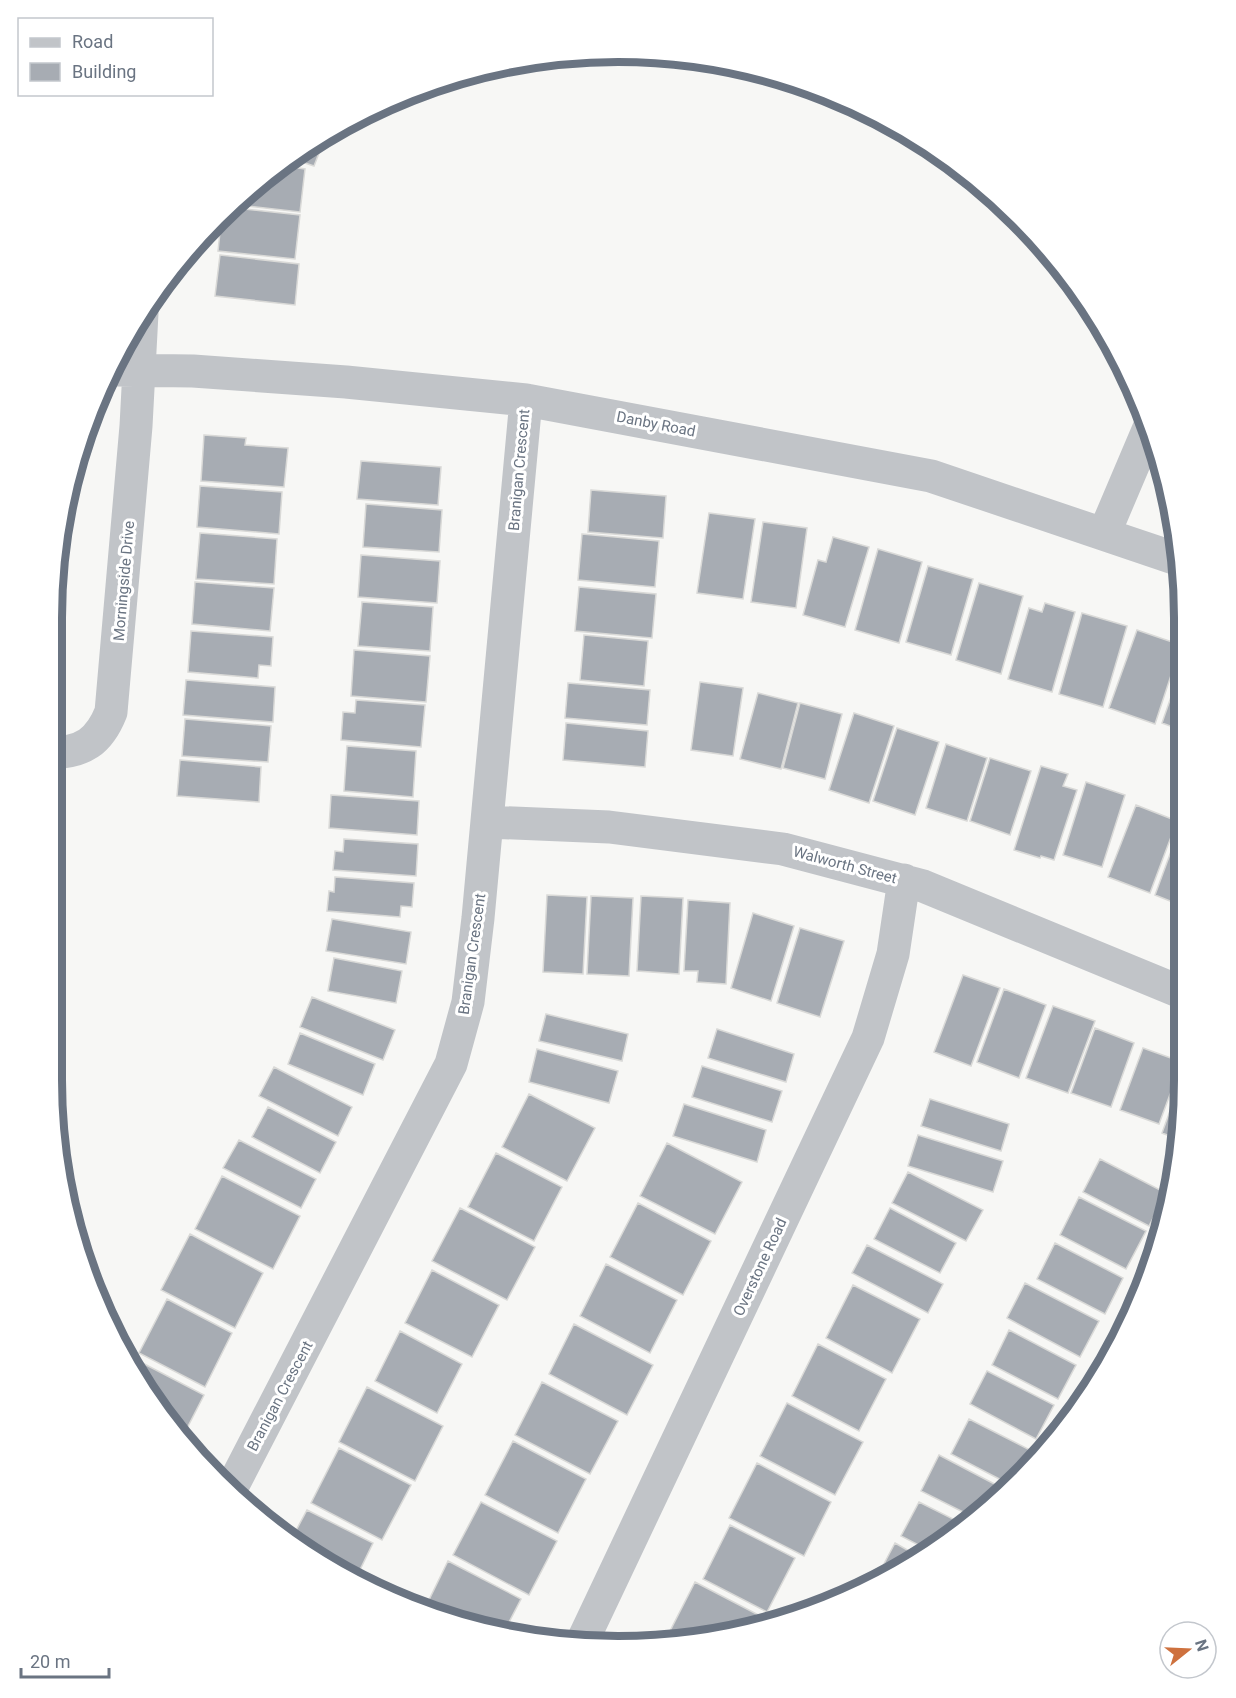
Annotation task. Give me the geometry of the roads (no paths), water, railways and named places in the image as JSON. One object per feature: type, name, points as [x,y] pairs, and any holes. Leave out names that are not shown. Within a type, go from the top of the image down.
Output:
[{"type":"street","name":"Morningside Drive","points":[[62,752],[71,752],[89,744],[105,727],[111,712],[128,370],[135,342]]},
{"type":"street","name":"Danby Road","points":[[128,370],[193,371],[346,382],[526,400],[931,476],[1171,557]]},
{"type":"street","name":"Branigan Crescent","points":[[234,1483],[451,1064],[468,1002],[526,400]]},
{"type":"street","points":[[1104,534],[1145,438]]},
{"type":"street","name":"Walworth Street","points":[[487,822],[609,827],[783,849],[923,886],[1174,989]]},
{"type":"street","name":"Overstone Road","points":[[585,1635],[868,1038],[893,954],[904,880]]}]
